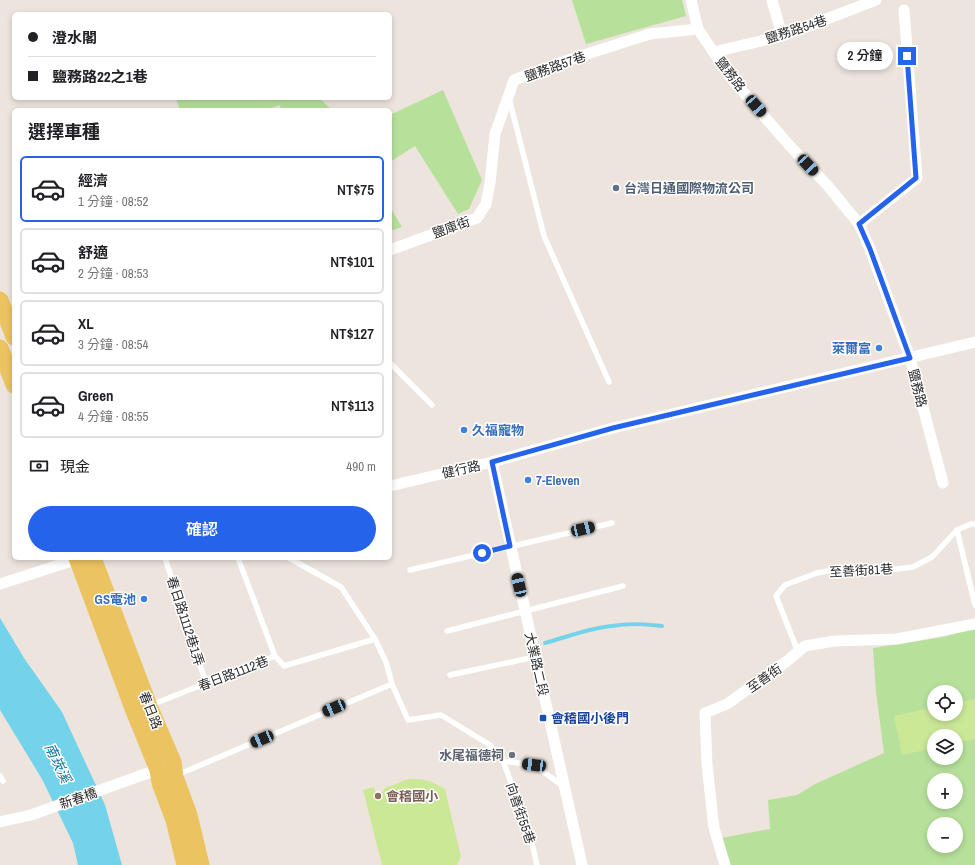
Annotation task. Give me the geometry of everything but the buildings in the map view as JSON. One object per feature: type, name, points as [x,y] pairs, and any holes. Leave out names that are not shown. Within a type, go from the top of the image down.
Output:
[{"type":"main road","points":[[0,300],[12,332]]},
{"type":"main road","points":[[0,348],[12,380]]},
{"type":"main road","name":"春日路","points":[[83,560],[167,773],[189,815],[201,865]]},
{"type":"main road","name":"春日路","points":[[167,773],[174,820],[185,865]]},
{"type":"street","name":"鹽務路","points":[[691,0],[698,29],[731,78],[828,186],[859,224],[870,249],[910,358],[943,483]]},
{"type":"street","points":[[772,0],[782,36]]},
{"type":"street","points":[[846,0],[849,11]]},
{"type":"street","name":"鹽務路54巷","points":[[714,52],[782,36],[876,0]]},
{"type":"street","points":[[859,224],[916,178],[904,10]]},
{"type":"street","name":"鹽務路57巷","points":[[490,183],[495,134],[514,80],[568,60],[650,34],[698,29]]},
{"type":"street","name":"鹽庫街","points":[[392,249],[477,218],[486,204],[490,183]]},
{"type":"street","name":"健行路","points":[[392,486],[492,462],[613,428],[975,342]]},
{"type":"street","name":"大業路二段","points":[[492,462],[582,865]]},
{"type":"street","points":[[0,584],[76,560]]},
{"type":"street","name":"至善街","points":[[725,865],[714,828],[707,765],[705,713],[727,704],[787,662],[805,646],[835,641],[897,638],[975,624]]},
{"type":"street","name":"新春橋","points":[[0,822],[31,815],[125,782],[167,773]]},
{"type":"lane","points":[[509,96],[544,236],[609,382]]},
{"type":"lane","points":[[392,366],[432,405]]},
{"type":"lane","points":[[410,570],[612,523]]},
{"type":"lane","points":[[975,524],[971,524],[957,530],[975,605]]},
{"type":"lane","name":"至善街81巷","points":[[798,652],[776,596],[785,585],[816,573],[839,569],[889,570],[912,567],[932,557],[957,530]]},
{"type":"lane","name":"春日路1112巷1弄","points":[[166,560],[206,683]]},
{"type":"lane","points":[[239,560],[276,656]]},
{"type":"lane","points":[[167,773],[392,684],[386,662],[375,638],[341,587],[293,560]]},
{"type":"lane","points":[[447,631],[623,586]]},
{"type":"lane","name":"春日路1112巷","points":[[142,708],[276,656],[284,666],[375,638]]},
{"type":"lane","points":[[450,675],[534,650]]},
{"type":"lane","name":"向善街55巷","points":[[392,684],[408,720],[441,715],[490,745],[503,761],[530,834],[537,865]]},
{"type":"lane","points":[[503,761],[534,765],[565,787]]},
{"type":"green space","points":[[572,0],[682,0],[686,16],[586,44]]},
{"type":"green space","points":[[443,90],[482,180],[469,209],[458,214],[415,146],[392,161],[392,114]]},
{"type":"green space","points":[[177,100],[321,100],[330,108],[281,108],[280,105],[270,108],[179,108]]},
{"type":"green space","points":[[392,210],[402,227],[392,230]]},
{"type":"green space","points":[[975,628],[975,865],[729,865],[721,838],[770,829],[768,800],[797,795],[815,784],[884,753],[876,692],[873,648],[944,637]]},
{"type":"green space","points":[[975,699],[975,739],[963,742],[963,729],[927,729],[927,750],[902,755],[894,716],[927,709],[927,721],[963,721],[963,702]]},
{"type":"green space","points":[[408,779],[427,781],[445,789],[461,857],[457,865],[382,865],[363,790],[374,787],[377,799],[385,788]]},
{"type":"water","name":"南崁溪","points":[[0,618],[24,658],[62,712],[105,805],[122,865],[78,865],[73,843],[42,779],[0,710]]},
{"type":"waterway","points":[[545,643],[603,627],[631,624],[662,626]]},
{"type":"place","name":"台灣日通國際物流公司","points":[[616,188]]},
{"type":"place","name":"萊爾富","points":[[879,348]]},
{"type":"place","name":"久福寵物","points":[[464,430]]},
{"type":"place","name":"7-Eleven","points":[[528,480]]},
{"type":"place","name":"GS電池","points":[[144,599]]},
{"type":"place","name":"會稽國小後門","points":[[543,718]]},
{"type":"place","name":"水尾福德祠","points":[[512,755]]},
{"type":"place","name":"會稽國小","points":[[378,796]]},
{"type":"route","points":[[482,553],[510,546],[492,462],[613,428],[910,358],[870,249],[859,224],[916,178],[907,56]]}]
